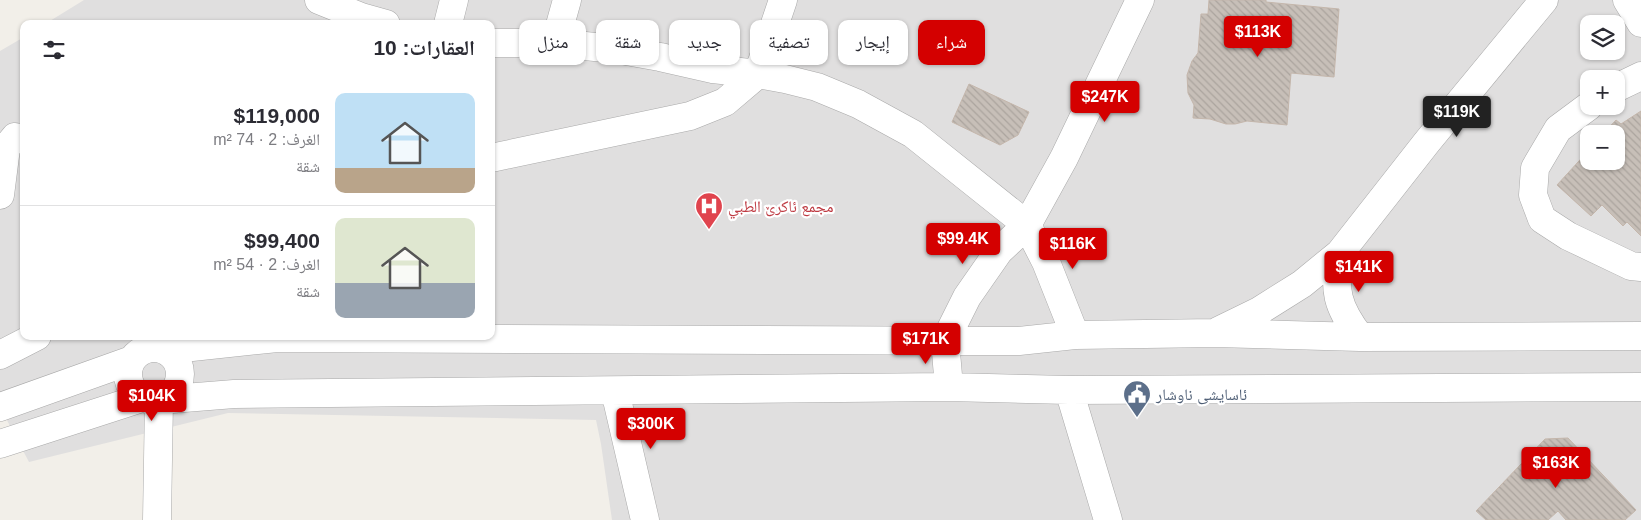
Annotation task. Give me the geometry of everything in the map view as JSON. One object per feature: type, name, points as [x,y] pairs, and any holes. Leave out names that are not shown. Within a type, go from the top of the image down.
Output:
[{"type":"street","points":[[319,0],[372,20]]},
{"type":"street","points":[[449,20],[454,0]]},
{"type":"street","points":[[561,20],[566,0]]},
{"type":"street","points":[[495,157],[697,114],[726,102],[758,74],[783,0]]},
{"type":"street","points":[[949,387],[946,340],[967,297],[994,258],[1028,225],[1064,158],[1140,0]]},
{"type":"street","points":[[1215,333],[1259,311],[1302,284],[1340,253],[1427,142],[1544,0]]},
{"type":"street","points":[[495,43],[519,43]]},
{"type":"street","points":[[586,46],[660,56],[713,69],[758,74],[817,87],[858,104],[913,134],[1028,225],[1046,262],[1075,336]]},
{"type":"street","points":[[1625,84],[1641,76]]},
{"type":"street","points":[[1580,113],[1558,129],[1535,168],[1533,196],[1542,219],[1568,236],[1630,266],[1641,267]]},
{"type":"street","points":[[0,195],[6,148],[15,137]]},
{"type":"street","points":[[1340,253],[1336,275],[1338,298],[1346,319],[1360,337]]},
{"type":"street","points":[[495,338],[1019,341],[1075,336],[1215,333],[1360,337],[1641,336]]},
{"type":"street","points":[[0,354],[28,340]]},
{"type":"street","points":[[0,407],[146,349],[244,340]]},
{"type":"street","points":[[0,444],[173,393],[181,379],[181,370],[178,362],[172,354],[146,349]]},
{"type":"street","points":[[146,349],[128,368],[131,386],[136,393],[151,399],[234,394],[949,387],[1069,390],[1641,387]]},
{"type":"street","points":[[615,390],[645,520]]},
{"type":"street","points":[[1069,390],[1102,518]]},
{"type":"street","points":[[151,399],[157,520]]},
{"type":"shaded area","points":[[84,0],[1641,0],[1641,520],[612,520],[596,420],[228,413],[29,462],[0,407],[0,51],[20,39],[20,340],[495,340],[495,20],[52,20]]},
{"type":"building","points":[[1209,0],[1266,0],[1266,2],[1339,9],[1334,77],[1291,73],[1287,125],[1247,121],[1226,124],[1210,119],[1193,118],[1194,105],[1188,93],[1187,75],[1192,61],[1198,53],[1201,14],[1208,14]]},
{"type":"building","points":[[969,84],[1029,112],[1018,135],[1000,145],[952,122]]},
{"type":"building","points":[[1641,111],[1641,236],[1627,222],[1623,226],[1602,205],[1591,216],[1557,185],[1580,160],[1580,170],[1625,170],[1625,125],[1611,125],[1616,120],[1621,124]]},
{"type":"building","points":[[1568,438],[1636,510],[1625,520],[1566,520],[1558,511],[1548,520],[1486,520],[1476,511],[1545,439]]},
{"type":"place","name":"مجمع ئاکرێ الطبي","points":[[709,230]]},
{"type":"place","name":"ئاسايشى ناوشار","points":[[1137,418]]}]
